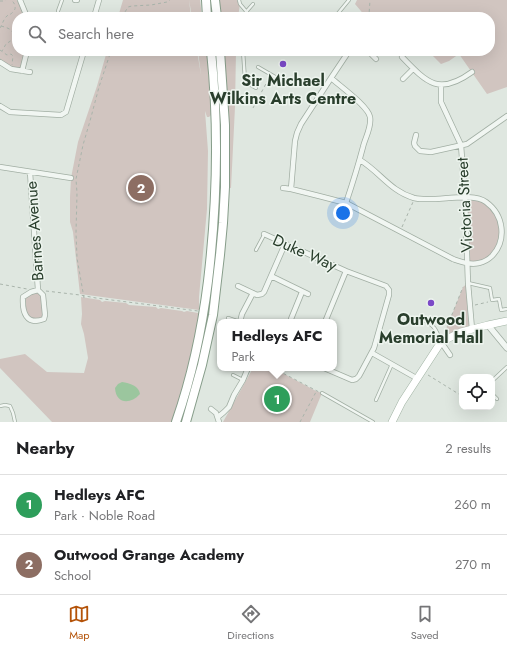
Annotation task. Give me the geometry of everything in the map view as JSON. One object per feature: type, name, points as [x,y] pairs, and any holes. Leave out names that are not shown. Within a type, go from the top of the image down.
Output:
[{"type":"highway","points":[[206,0],[207,12]]},
{"type":"highway","points":[[215,0],[216,12]]},
{"type":"highway","points":[[176,422],[194,362],[204,313],[211,254],[215,188],[216,126],[211,56]]},
{"type":"highway","points":[[186,422],[202,365],[213,315],[221,247],[225,187],[225,125],[220,56]]},
{"type":"main road","points":[[392,422],[402,402],[442,342],[457,334],[472,329],[507,322]]},
{"type":"street","points":[[20,0],[25,12]]},
{"type":"street","points":[[95,12],[99,0]]},
{"type":"street","points":[[22,71],[26,56]]},
{"type":"street","points":[[0,106],[10,112],[61,115],[66,112],[83,56]]},
{"type":"street","points":[[291,189],[297,133],[346,56]]},
{"type":"street","points":[[373,56],[376,59]]},
{"type":"street","points":[[402,57],[413,69],[433,84],[450,84],[466,77],[472,72]]},
{"type":"street","points":[[0,62],[11,69],[30,72]]},
{"type":"street","points":[[403,79],[413,69]]},
{"type":"street","points":[[466,77],[470,82]]},
{"type":"street","points":[[331,78],[364,106],[370,116],[370,125],[346,203]]},
{"type":"street","name":"Victoria Street","points":[[441,85],[441,102],[461,145],[465,198],[468,283],[472,329]]},
{"type":"street","points":[[416,135],[414,142],[415,146],[420,151],[431,152],[467,144],[507,116]]},
{"type":"street","points":[[283,188],[346,203],[453,259],[467,264],[480,263],[490,258],[496,251],[501,241],[502,230],[499,219],[493,209],[485,202],[476,198],[415,198],[399,192],[368,165],[360,160]]},
{"type":"street","points":[[0,167],[71,178]]},
{"type":"street","name":"Barnes Avenue","points":[[30,172],[38,290],[43,295],[45,315],[44,319],[42,320],[31,321],[25,315],[23,297],[38,290]]},
{"type":"street","name":"Duke Way","points":[[264,234],[346,271],[386,286],[389,290],[389,295],[372,353]]},
{"type":"street","points":[[238,286],[257,295],[262,294],[286,244]]},
{"type":"street","points":[[326,319],[346,271]]},
{"type":"street","points":[[271,276],[308,294]]},
{"type":"street","points":[[291,319],[302,292]]},
{"type":"street","points":[[240,319],[252,293]]},
{"type":"street","points":[[488,325],[507,348]]},
{"type":"street","points":[[442,342],[450,355]]},
{"type":"street","points":[[331,371],[352,380],[356,380],[372,353],[418,379]]},
{"type":"street","points":[[218,419],[229,407],[234,394],[247,371]]},
{"type":"street","points":[[211,410],[216,413],[218,419]]},
{"type":"lane","points":[[58,11],[62,0]]},
{"type":"lane","points":[[239,0],[246,12],[253,4]]},
{"type":"lane","points":[[339,12],[350,0]]},
{"type":"lane","points":[[243,56],[245,80],[247,83],[256,88]]},
{"type":"lane","points":[[258,67],[264,73],[277,78]]},
{"type":"lane","points":[[256,250],[264,234]]},
{"type":"lane","points":[[468,283],[490,288],[492,300],[499,299],[501,310],[507,309]]},
{"type":"lane","points":[[422,319],[432,324],[442,342]]},
{"type":"lane","points":[[376,400],[392,364]]},
{"type":"lane","points":[[495,378],[507,367]]},
{"type":"lane","points":[[233,375],[243,380]]},
{"type":"lane","points":[[322,392],[373,422]]},
{"type":"lane","points":[[0,406],[10,406],[15,422]]},
{"type":"path","points":[[0,1],[6,0]]},
{"type":"path","points":[[11,0],[15,7],[13,12]]},
{"type":"path","points":[[124,12],[128,7],[151,5],[170,0]]},
{"type":"path","points":[[369,12],[370,0]]},
{"type":"path","points":[[0,28],[7,15],[12,14]]},
{"type":"path","points":[[2,26],[12,30]]},
{"type":"path","points":[[2,51],[6,44],[12,40]]},
{"type":"path","points":[[0,50],[8,55],[12,55]]},
{"type":"path","points":[[11,69],[13,56]]},
{"type":"path","points":[[84,297],[77,258],[76,179],[83,145],[109,56]]},
{"type":"path","points":[[253,108],[270,77],[264,73]]},
{"type":"path","points":[[400,232],[415,198]]},
{"type":"path","points":[[442,342],[463,287],[468,283]]},
{"type":"path","points":[[0,284],[84,297],[199,311],[204,313]]},
{"type":"path","points":[[470,306],[492,300]]},
{"type":"path","points":[[279,371],[316,391],[322,392]]},
{"type":"path","points":[[422,372],[459,394]]},
{"type":"path","points":[[300,422],[316,391]]},
{"type":"shaded area","points":[[0,0],[20,0],[25,12],[12,12],[12,56],[26,56],[22,71],[11,69],[0,62]]},
{"type":"shaded area","points":[[123,0],[189,0],[190,12],[119,12]]},
{"type":"shaded area","points":[[189,0],[200,0],[201,12],[191,12]]},
{"type":"shaded area","points":[[215,0],[239,0],[239,12],[216,12]]},
{"type":"shaded area","points":[[357,0],[507,0],[507,87],[487,94],[460,56],[495,56],[495,12],[362,12],[355,4]]},
{"type":"shaded area","points":[[106,56],[198,56],[201,75],[199,56],[207,56],[211,115],[207,117],[205,111],[208,151],[207,209],[199,310],[80,294],[73,232],[70,222],[71,178],[78,142]]},
{"type":"shaded area","points":[[220,56],[236,56],[231,188],[225,187]]},
{"type":"shaded area","points":[[433,56],[456,56],[449,61],[441,64]]},
{"type":"shaded area","points":[[465,198],[485,202],[499,219],[501,241],[490,258],[467,264]]},
{"type":"shaded area","points":[[468,283],[472,329],[441,342],[463,287]]},
{"type":"shaded area","points":[[38,290],[43,295],[44,319],[27,318],[23,302],[26,294]]},
{"type":"shaded area","points":[[81,297],[100,300],[102,302],[126,303],[129,305],[156,307],[158,309],[161,308],[198,313],[199,311],[204,313],[176,422],[52,422],[0,368],[0,359],[25,354],[47,372],[84,373],[88,358],[81,324]]},
{"type":"shaded area","points":[[251,371],[279,371],[322,393],[310,422],[223,422]]},
{"type":"shaded area","points":[[122,382],[134,385],[140,394],[132,400],[121,400],[116,393],[115,388]]},
{"type":"place","name":"Sir Michael Wilkins Arts Centre","points":[[283,64]]},
{"type":"place","name":"Outwood Grange Academy","points":[[141,188]]},
{"type":"place","name":"Outwood Memorial Hall","points":[[431,303]]},
{"type":"place","name":"Hedleys AFC","points":[[277,399]]}]
